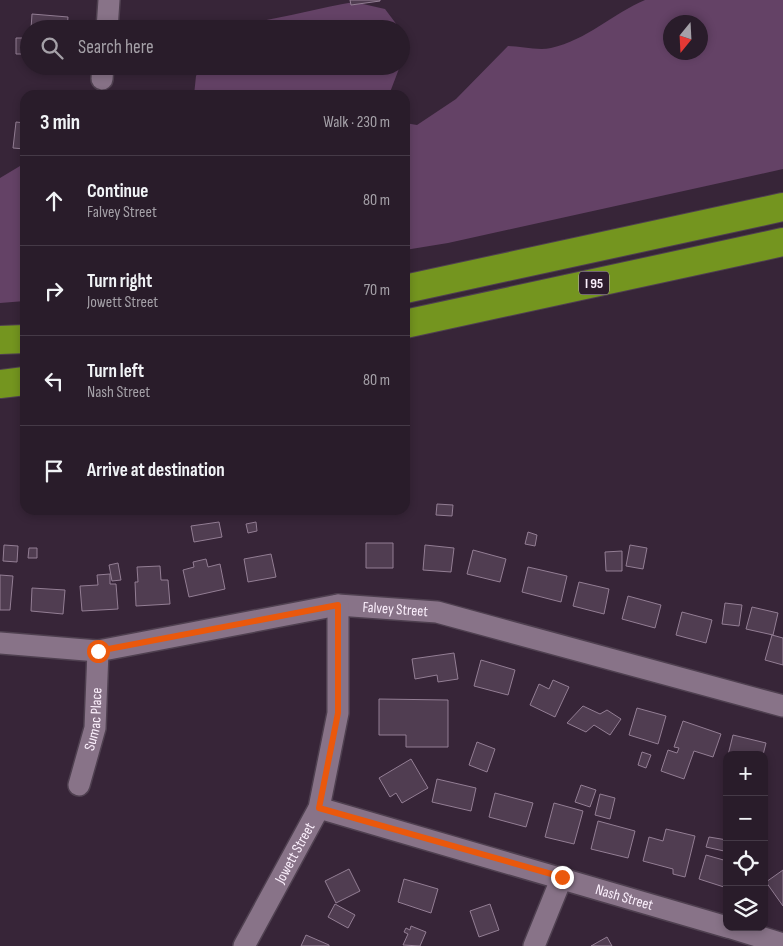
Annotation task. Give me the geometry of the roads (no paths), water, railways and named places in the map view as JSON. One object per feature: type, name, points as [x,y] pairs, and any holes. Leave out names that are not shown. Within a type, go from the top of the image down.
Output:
[{"type":"highway","name":"I 95","points":[[410,288],[783,207]]},
{"type":"highway","name":"I 95","points":[[410,323],[783,242]]},
{"type":"highway","points":[[0,340],[20,339]]},
{"type":"highway","points":[[0,375],[20,374]]},
{"type":"highway","points":[[0,384],[20,382]]},
{"type":"street","points":[[108,20],[109,0]]},
{"type":"street","name":"Falvey Street","points":[[0,643],[98,651],[338,605],[437,612],[783,706]]},
{"type":"street","name":"Jowett Street","points":[[244,946],[319,808],[338,713],[338,605]]},
{"type":"street","name":"Sumac Place","points":[[79,785],[95,728],[98,651]]},
{"type":"street","name":"Nash Street","points":[[319,808],[562,877],[723,926]]},
{"type":"street","points":[[534,946],[562,877]]},
{"type":"street","name":"Nash Street","points":[[740,931],[783,944]]}]
